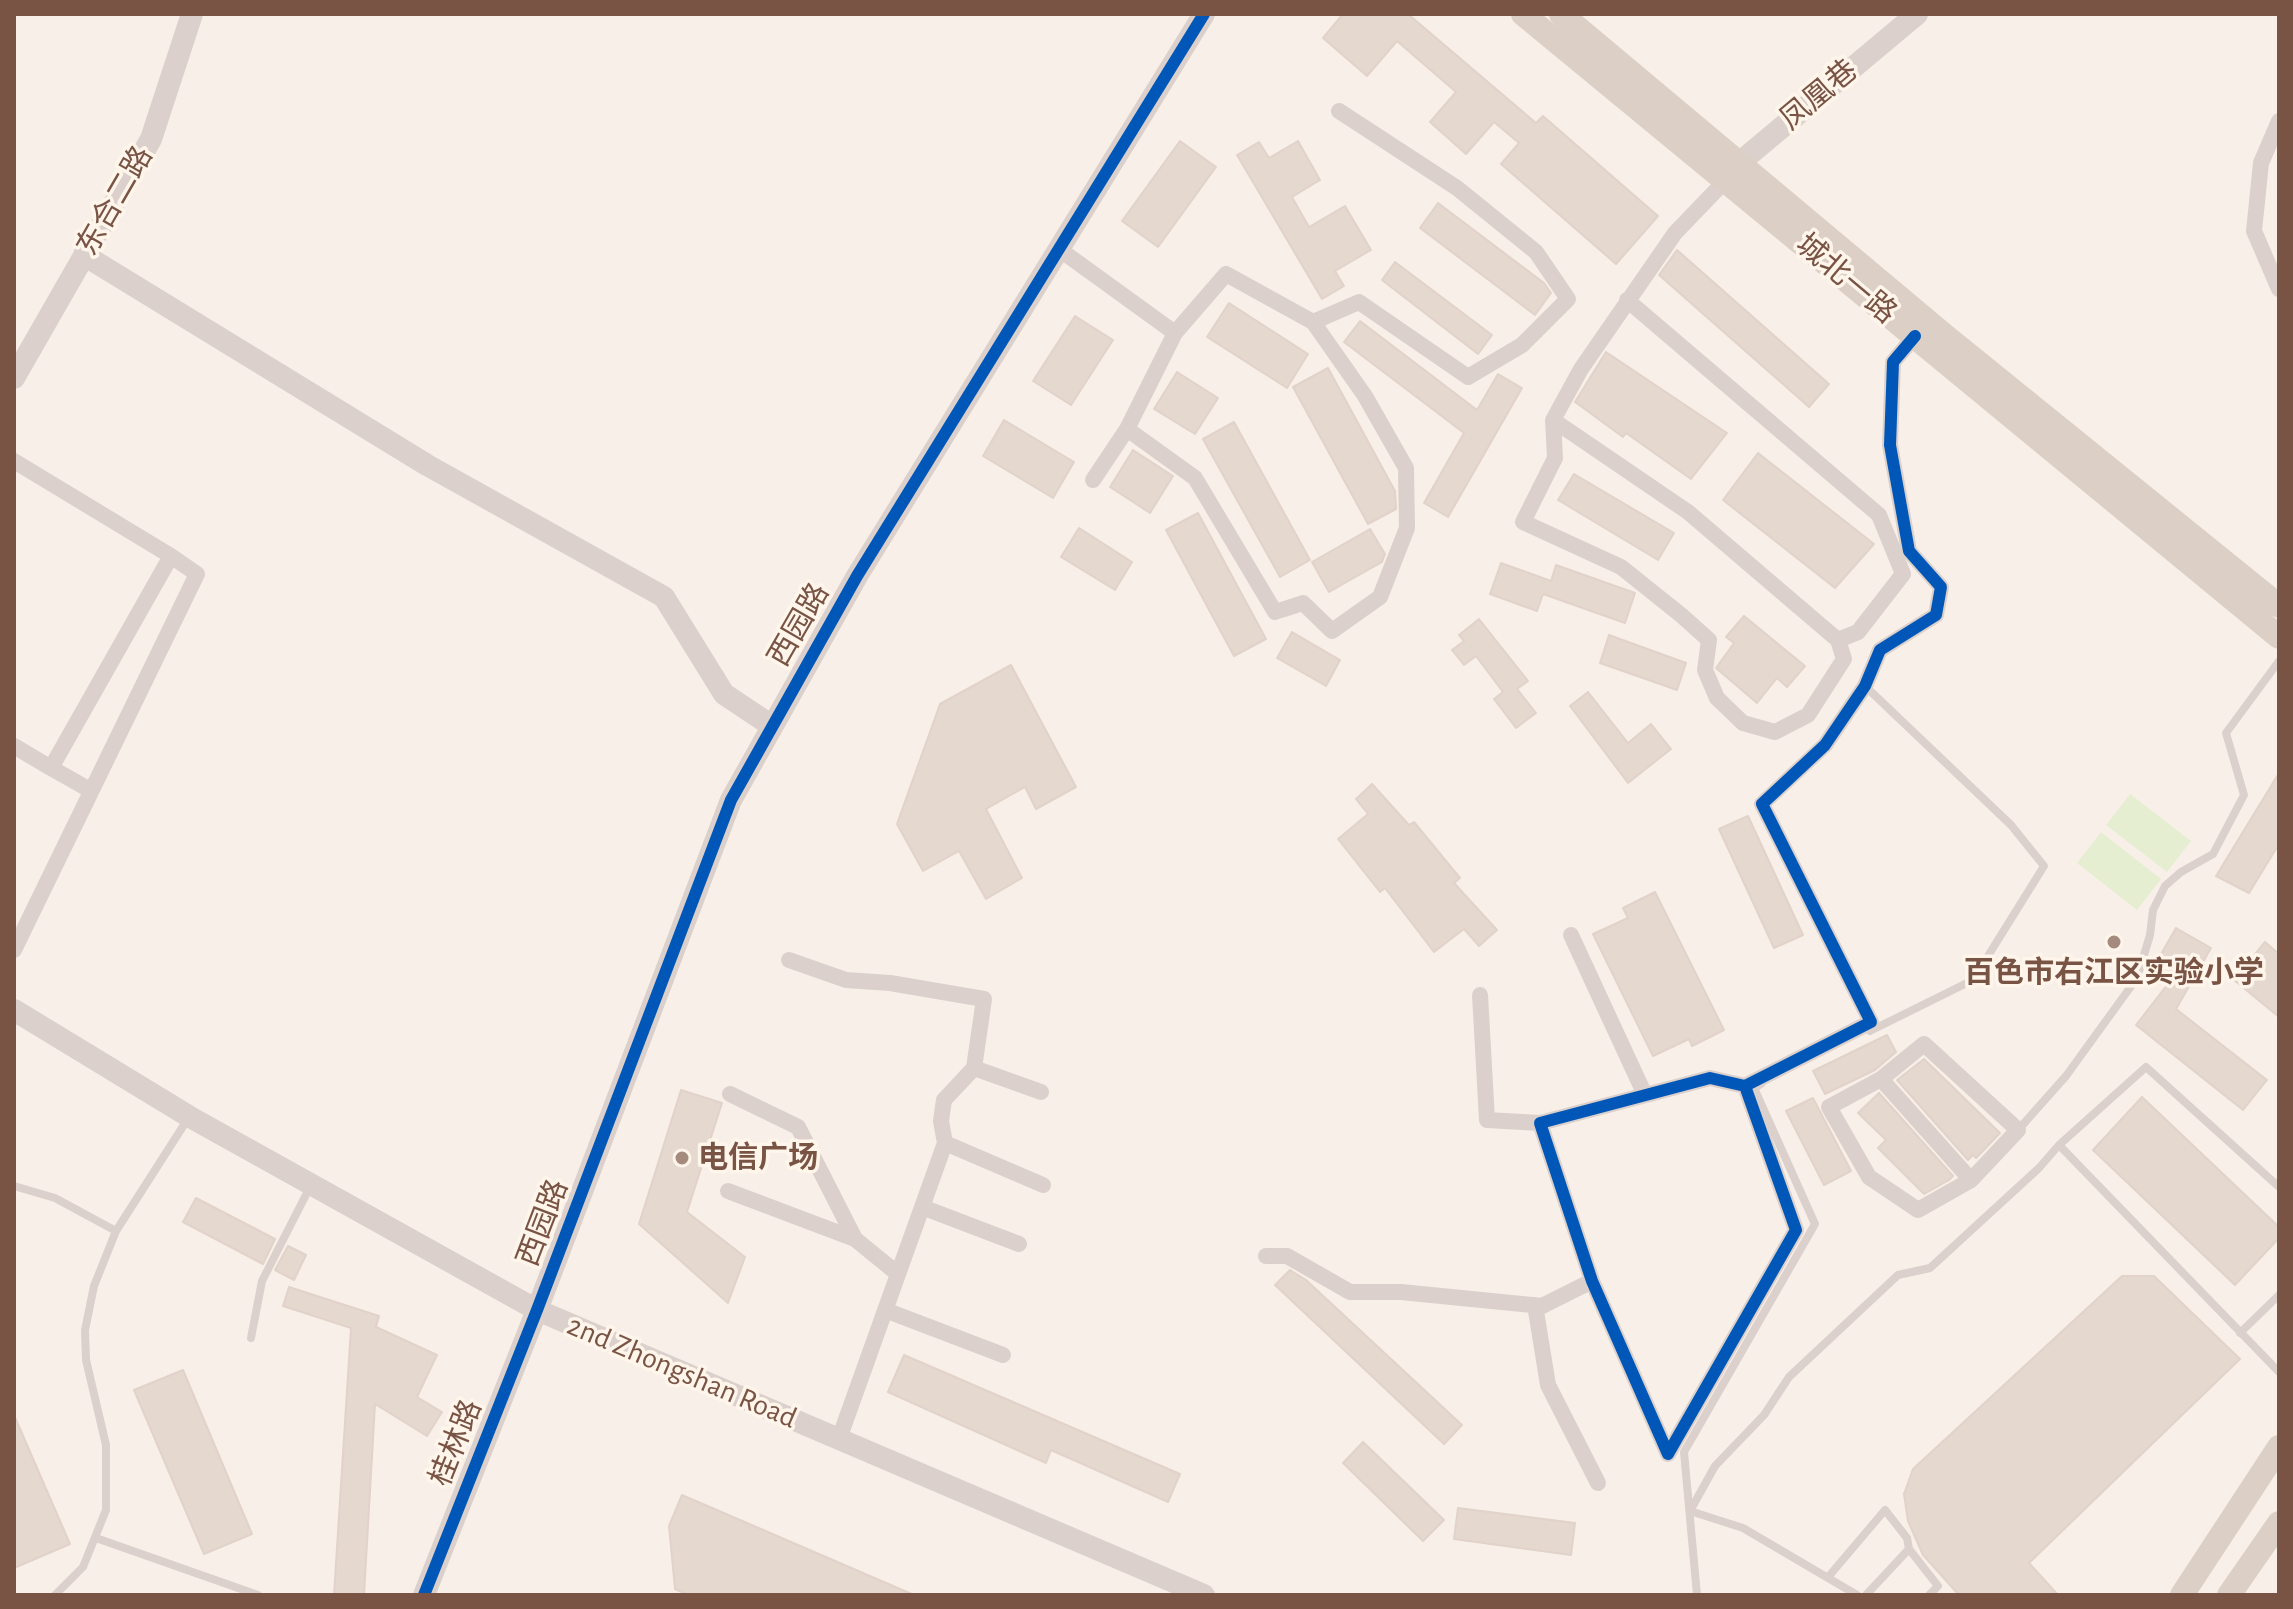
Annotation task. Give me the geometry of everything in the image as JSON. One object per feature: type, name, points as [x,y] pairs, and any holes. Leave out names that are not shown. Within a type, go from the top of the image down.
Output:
[{"type":"main road","name":"城北一路","points":[[1523,14],[1732,172],[2279,606]]},
{"type":"main road","name":"城北一路","points":[[1561,14],[1915,336],[2279,637]]},
{"type":"main road","points":[[2182,1595],[2279,1447]]},
{"type":"main road","points":[[2229,1595],[2279,1523]]},
{"type":"street","name":"东合二路","points":[[14,378],[151,139],[192,14]]},
{"type":"street","name":"西园路","points":[[537,1310],[731,800],[857,576],[1204,14]]},
{"type":"street","name":"凤凰巷","points":[[1732,172],[1917,14]]},
{"type":"street","points":[[1313,322],[1359,302],[1468,377],[1522,345],[1568,299],[1536,252],[1457,188],[1339,111]]},
{"type":"street","points":[[2279,121],[2261,163],[2254,231],[2279,289]]},
{"type":"street","points":[[1553,420],[1688,512],[1839,641],[1844,659],[1808,715],[1775,732],[1743,723],[1717,698],[1705,670],[1709,640],[1621,567],[1523,522],[1555,458],[1553,420],[1581,369],[1675,233],[1732,172]]},
{"type":"street","points":[[1059,249],[1175,333]]},
{"type":"street","points":[[84,255],[427,465],[664,597],[724,694],[772,726]]},
{"type":"street","points":[[1093,480],[1127,429],[1175,333],[1226,274],[1313,322],[1365,396],[1406,468],[1407,528],[1380,597],[1332,631],[1303,603],[1275,612],[1195,478],[1127,429]]},
{"type":"street","points":[[1627,300],[1879,515],[1903,574],[1858,632],[1839,641]]},
{"type":"street","points":[[1480,995],[1487,1120],[1540,1123],[1710,1078],[1745,1086],[1871,1022],[1762,804],[1825,745],[1865,686],[1880,650],[1936,615],[1941,587],[1909,551],[1890,445],[1893,362],[1915,336]]},
{"type":"street","points":[[14,461],[197,574],[14,950]]},
{"type":"street","points":[[51,768],[171,556]]},
{"type":"street","points":[[14,746],[90,790]]},
{"type":"street","points":[[1571,935],[1645,1095]]},
{"type":"street","points":[[789,960],[846,980],[890,983],[984,999],[974,1068],[944,1100],[941,1121],[945,1143],[839,1439]]},
{"type":"street","name":"2nd Zhongshan Road","points":[[14,1010],[190,1117],[537,1310],[1204,1595]]},
{"type":"street","points":[[1924,1044],[2018,1130],[1971,1180],[1918,1210],[1869,1177],[1829,1107],[1881,1079],[1924,1044]]},
{"type":"street","points":[[974,1068],[1041,1092]]},
{"type":"street","points":[[1881,1079],[1971,1180]]},
{"type":"street","points":[[1540,1123],[1592,1281],[1668,1454],[1796,1230],[1745,1086]]},
{"type":"street","points":[[730,1094],[798,1127],[855,1239]]},
{"type":"street","points":[[945,1143],[1043,1185]]},
{"type":"street","points":[[728,1191],[855,1239],[898,1274]]},
{"type":"street","points":[[922,1207],[1019,1244]]},
{"type":"street","points":[[1266,1256],[1287,1256],[1350,1292],[1401,1292],[1542,1306],[1592,1281]]},
{"type":"street","points":[[1535,1305],[1548,1385],[1598,1483]]},
{"type":"street","name":"桂林路","points":[[424,1595],[537,1310]]},
{"type":"street","points":[[885,1310],[1003,1355]]},
{"type":"lane","points":[[2018,1130],[2066,1076],[2137,978],[2150,935],[2153,910],[2165,886],[2213,854],[2244,795],[2226,733],[2279,661]]},
{"type":"lane","points":[[1697,1595],[1684,1452],[1815,1224],[1754,1088],[1973,980],[2044,866],[2011,825],[1865,686]]},
{"type":"lane","points":[[1690,1511],[1715,1466],[1764,1415],[1789,1377],[1898,1275],[1930,1268],[2146,1067],[2279,1187]]},
{"type":"lane","points":[[55,1595],[83,1567],[106,1510],[106,1445],[86,1360],[85,1330],[94,1286],[116,1231],[190,1117]]},
{"type":"lane","points":[[2059,1145],[2279,1372]]},
{"type":"lane","points":[[251,1338],[262,1281],[312,1184]]},
{"type":"lane","points":[[14,1186],[55,1198],[116,1231]]},
{"type":"lane","points":[[2240,1333],[2279,1295]]},
{"type":"lane","points":[[1829,1576],[1885,1510],[1907,1538],[1909,1549],[1938,1586],[1929,1595]]},
{"type":"lane","points":[[1690,1511],[1743,1528],[1857,1595]]},
{"type":"lane","points":[[96,1538],[258,1595]]},
{"type":"lane","points":[[1866,1595],[1909,1549]]},
{"type":"green space","points":[[2130,794],[2191,841],[2167,872],[2106,825]]},
{"type":"green space","points":[[2101,832],[2161,879],[2137,910],[2077,863]]},
{"type":"building","points":[[1343,14],[1408,14],[1536,123],[1543,116],[1658,216],[1616,264],[1501,164],[1519,143],[1494,122],[1466,154],[1430,122],[1456,92],[1397,41],[1367,76],[1323,38]]},
{"type":"building","points":[[1180,141],[1216,167],[1158,247],[1122,221]]},
{"type":"building","points":[[1298,141],[1320,180],[1292,197],[1309,227],[1345,206],[1371,250],[1335,271],[1344,286],[1322,299],[1237,155],[1259,142],[1269,158]]},
{"type":"building","points":[[1438,203],[1544,283],[1551,293],[1535,315],[1420,228]]},
{"type":"building","points":[[1677,250],[1829,384],[1809,407],[1659,275]]},
{"type":"building","points":[[1395,262],[1492,335],[1478,354],[1382,280]]},
{"type":"building","points":[[1229,303],[1308,354],[1287,388],[1207,337]]},
{"type":"building","points":[[1075,316],[1113,340],[1071,405],[1033,381]]},
{"type":"building","points":[[1360,321],[1477,410],[1498,374],[1522,388],[1448,517],[1424,503],[1464,433],[1344,342]]},
{"type":"building","points":[[1606,352],[1727,433],[1691,479],[1626,433],[1623,437],[1575,402]]},
{"type":"building","points":[[1328,368],[1395,491],[1396,509],[1368,524],[1293,387]]},
{"type":"building","points":[[1177,372],[1218,398],[1195,434],[1154,409]]},
{"type":"building","points":[[1004,420],[1074,462],[1053,498],[983,456]]},
{"type":"building","points":[[1234,422],[1310,560],[1280,577],[1203,439]]},
{"type":"building","points":[[1133,450],[1173,476],[1150,513],[1110,487]]},
{"type":"building","points":[[1758,453],[1874,544],[1835,588],[1723,500]]},
{"type":"building","points":[[1574,474],[1674,533],[1658,560],[1558,500]]},
{"type":"building","points":[[1198,513],[1266,639],[1234,656],[1166,530]]},
{"type":"building","points":[[1079,528],[1132,562],[1115,590],[1061,557]]},
{"type":"building","points":[[1370,529],[1385,554],[1382,562],[1329,592],[1312,562]]},
{"type":"building","points":[[1501,563],[1551,581],[1556,565],[1635,593],[1625,623],[1543,594],[1537,611],[1490,594]]},
{"type":"building","points":[[1744,616],[1805,666],[1787,687],[1777,678],[1757,703],[1716,668],[1734,643],[1726,637]]},
{"type":"building","points":[[1479,619],[1528,681],[1517,689],[1536,713],[1516,728],[1494,699],[1503,692],[1476,656],[1464,665],[1452,650],[1464,641],[1459,635]]},
{"type":"building","points":[[1292,632],[1340,660],[1326,686],[1277,658]]},
{"type":"building","points":[[1609,635],[1686,663],[1677,690],[1600,663]]},
{"type":"building","points":[[1011,665],[1076,787],[1036,809],[1025,787],[986,809],[1022,878],[986,899],[959,851],[923,871],[897,824],[940,704]]},
{"type":"building","points":[[1588,692],[1628,743],[1651,724],[1671,749],[1628,783],[1570,706]]},
{"type":"building","points":[[2279,773],[2279,844],[2249,893],[2216,876]]},
{"type":"building","points":[[1372,784],[1409,825],[1414,822],[1460,878],[1454,883],[1497,930],[1479,946],[1464,929],[1434,952],[1385,888],[1380,892],[1338,839],[1368,814],[1356,799]]},
{"type":"building","points":[[1748,816],[1803,935],[1774,948],[1719,829]]},
{"type":"building","points":[[1655,892],[1724,1030],[1692,1046],[1689,1039],[1653,1056],[1593,934],[1628,918],[1623,908]]},
{"type":"building","points":[[2176,928],[2211,948],[2176,1009],[2267,1080],[2243,1110],[2136,1025],[2167,985],[2149,975]]},
{"type":"building","points":[[2265,942],[2279,954],[2279,1017],[2234,980]]},
{"type":"building","points":[[1887,1035],[1896,1052],[1875,1070],[1825,1094],[1813,1071]]},
{"type":"building","points":[[1924,1059],[2000,1133],[1976,1158],[1973,1155],[1968,1160],[1897,1080]]},
{"type":"building","name":"电信广场","points":[[681,1090],[722,1103],[687,1212],[745,1257],[728,1303],[639,1224]]},
{"type":"building","points":[[1879,1093],[1953,1176],[1949,1180],[1924,1194],[1878,1148],[1886,1140],[1858,1113]]},
{"type":"building","points":[[2142,1097],[2279,1227],[2279,1238],[2235,1285],[2093,1150]]},
{"type":"building","points":[[1813,1098],[1851,1171],[1824,1185],[1786,1111]]},
{"type":"building","points":[[196,1198],[275,1239],[263,1264],[183,1222]]},
{"type":"building","points":[[288,1246],[306,1255],[294,1280],[275,1270]]},
{"type":"building","points":[[1290,1270],[1306,1280],[1462,1425],[1444,1444],[1275,1285]]},
{"type":"building","points":[[2122,1276],[2154,1276],[2240,1359],[2029,1563],[2058,1595],[1959,1595],[1923,1555],[1908,1521],[1904,1494],[1913,1469]]},
{"type":"building","points":[[289,1287],[379,1316],[376,1327],[437,1355],[417,1397],[442,1412],[427,1436],[375,1404],[364,1595],[334,1595],[351,1328],[283,1306]]},
{"type":"building","points":[[904,1355],[1180,1474],[1168,1502],[1051,1450],[1046,1463],[888,1392]]},
{"type":"building","points":[[183,1370],[252,1534],[204,1554],[134,1390]]},
{"type":"building","points":[[14,1415],[70,1544],[14,1568]]},
{"type":"building","points":[[1363,1442],[1444,1520],[1423,1541],[1343,1463]]},
{"type":"building","points":[[682,1495],[914,1595],[688,1595],[675,1589],[669,1526]]},
{"type":"building","points":[[1458,1508],[1575,1523],[1571,1555],[1454,1539]]},
{"type":"cycle path","points":[[424,1595],[537,1310],[731,800],[857,576],[1204,14]]},
{"type":"cycle path","points":[[1745,1086],[1710,1078],[1540,1123],[1592,1281],[1668,1454],[1796,1230],[1745,1086],[1871,1022],[1762,804],[1825,745],[1865,686],[1880,650],[1936,615],[1941,587],[1909,551],[1890,445],[1893,362],[1915,336]]},
{"type":"place","name":"百色市右江区实验小学","points":[[2114,942]]},
{"type":"place","name":"电信广场","points":[[682,1158]]}]
